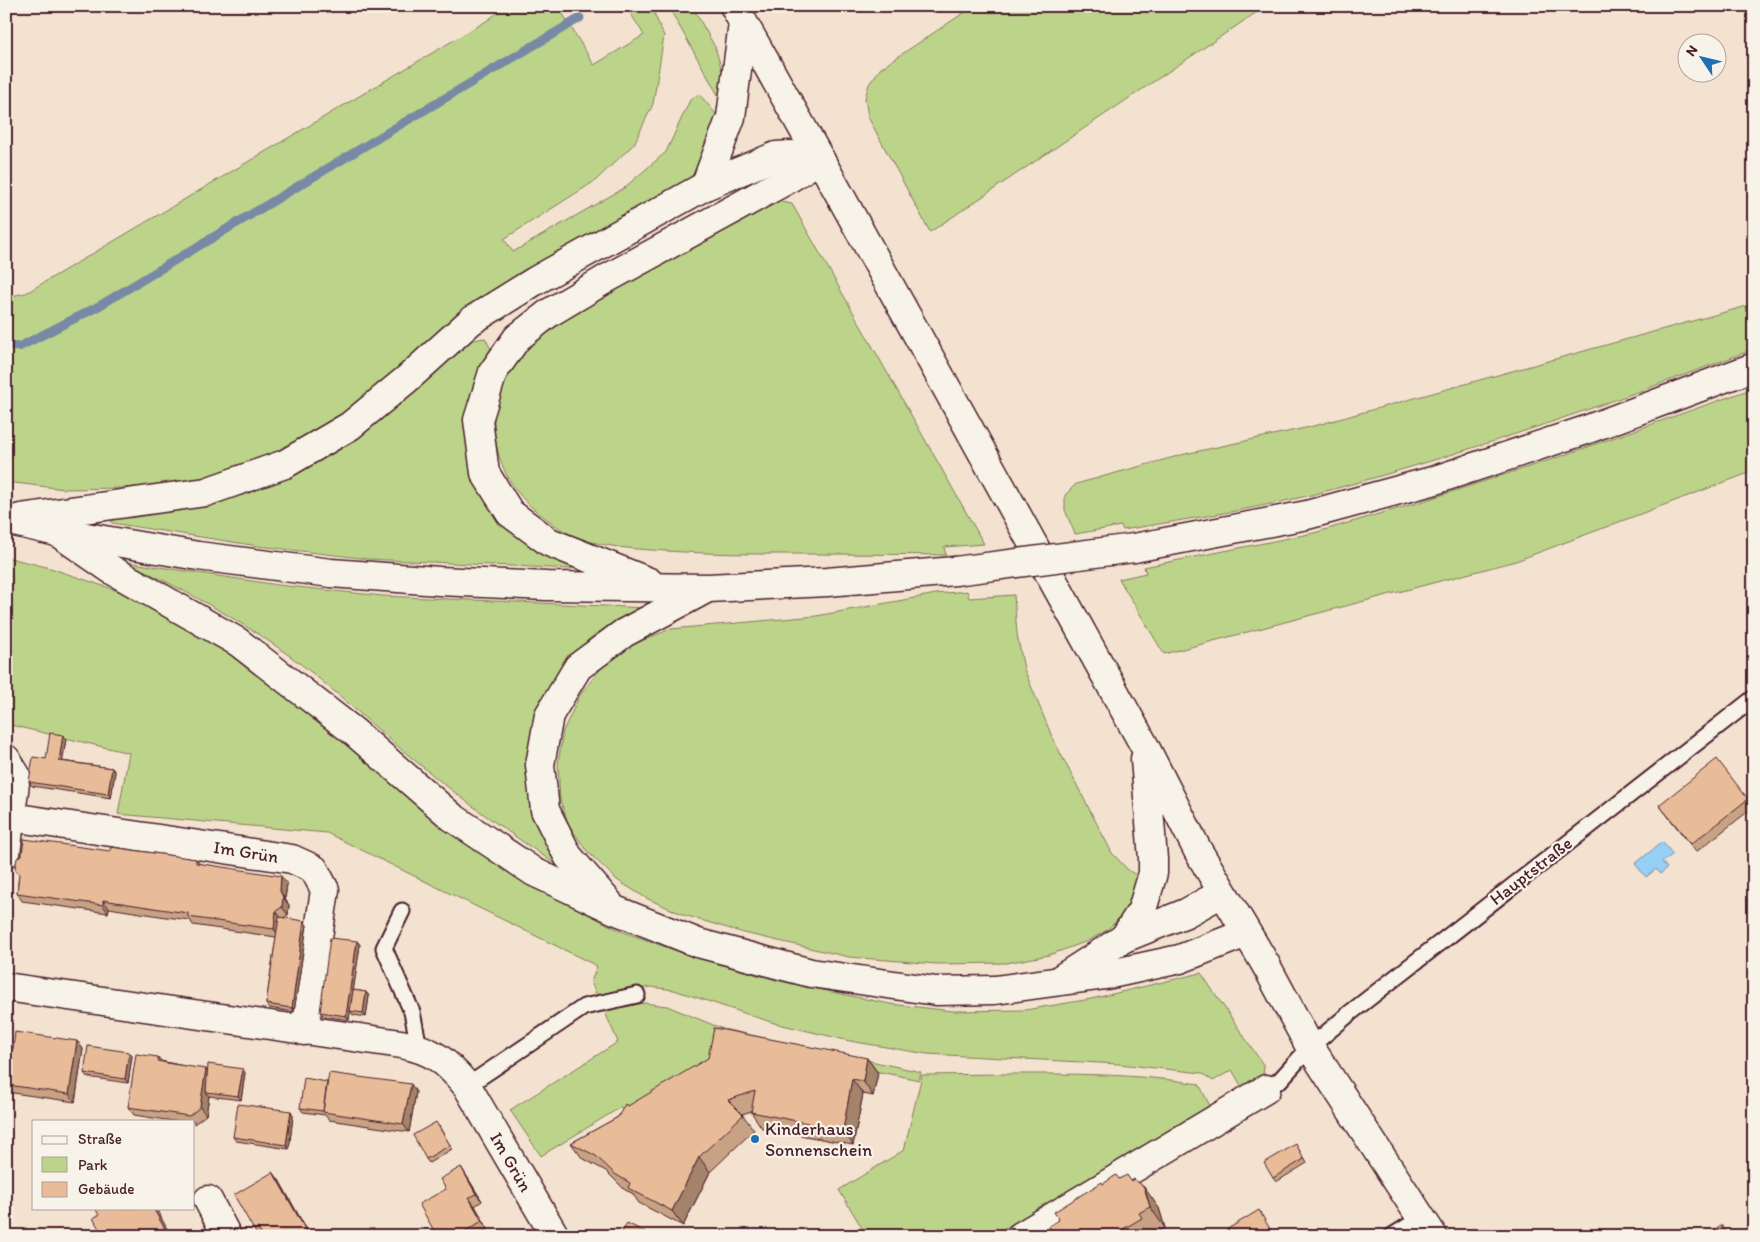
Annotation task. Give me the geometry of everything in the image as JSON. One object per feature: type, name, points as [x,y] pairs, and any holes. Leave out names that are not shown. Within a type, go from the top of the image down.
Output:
[{"type":"main road","points":[[739,14],[1144,745],[1222,894],[1266,966],[1310,1046],[1427,1227]]},
{"type":"main road","points":[[705,186],[731,117],[739,14]]},
{"type":"main road","points":[[6,520],[206,492],[285,464],[350,426],[407,379],[471,321],[535,281],[705,186],[776,156],[792,155],[820,159]]},
{"type":"main road","points":[[662,588],[549,542],[510,513],[485,473],[478,420],[494,372],[517,338],[548,313],[606,278],[785,181],[820,159]]},
{"type":"main road","points":[[6,520],[56,532],[198,556],[330,572],[439,581],[547,586],[708,588],[827,582],[955,571],[1134,548],[1307,515],[1432,481],[1583,431],[1754,367]]},
{"type":"main road","points":[[56,532],[112,570],[238,642],[353,731],[452,817],[534,872],[615,910],[698,943],[811,972],[936,991],[995,990],[1106,975],[1180,958],[1246,933]]},
{"type":"main road","points":[[615,910],[568,856],[545,810],[540,765],[550,715],[578,667],[624,632],[708,588]]},
{"type":"main road","points":[[1124,938],[1142,910],[1153,874],[1144,745]]},
{"type":"main road","points":[[6,759],[16,775],[6,853]]},
{"type":"main road","name":"Im Grün","points":[[11,817],[292,859],[314,869],[325,890],[304,1032]]},
{"type":"main road","points":[[1054,983],[1124,938],[1186,914],[1222,894]]},
{"type":"main road","name":"Im Grün","points":[[6,987],[304,1032],[419,1047],[437,1055],[452,1068],[467,1086],[545,1232]]},
{"type":"main road","points":[[1020,1236],[1266,1090]]},
{"type":"main road","points":[[208,1200],[227,1236]]},
{"type":"lane","name":"Hauptstraße","points":[[1266,1090],[1280,1080],[1310,1046],[1357,1007],[1754,698]]},
{"type":"lane","points":[[402,911],[384,948],[412,1012],[419,1047]]},
{"type":"lane","points":[[467,1086],[584,1007],[637,995]]},
{"type":"lane","points":[[1392,1236],[1427,1227]]},
{"type":"green space","points":[[506,6],[558,6],[594,65],[644,35],[626,6],[651,6],[664,36],[653,104],[634,144],[595,181],[504,239],[513,252],[624,188],[666,152],[690,100],[699,94],[722,121],[706,158],[692,176],[362,401],[319,433],[276,456],[228,472],[183,483],[124,488],[65,489],[6,482],[6,297],[26,293],[488,20]]},
{"type":"green space","points":[[668,6],[692,6],[715,47],[724,77],[725,100],[718,95]]},
{"type":"green space","points":[[974,6],[1266,6],[930,232],[868,117],[865,98],[869,84],[881,68]]},
{"type":"green space","points":[[782,202],[792,204],[984,544],[944,547],[946,555],[725,554],[621,547],[588,541],[564,531],[525,501],[511,483],[498,452],[494,431],[495,412],[498,395],[505,379],[525,351],[554,323],[763,206]]},
{"type":"green space","points":[[1754,304],[1754,349],[1546,424],[1441,458],[1282,502],[1123,530],[1121,526],[1075,534],[1065,510],[1065,495],[1076,484],[1185,454],[1310,427]]},
{"type":"green space","points":[[485,338],[491,349],[477,378],[468,407],[476,474],[572,565],[572,569],[369,559],[258,546],[112,523],[112,517],[195,508],[246,494],[292,475],[332,453],[370,428],[472,340]]},
{"type":"green space","points":[[1754,388],[1754,471],[1516,561],[1164,654],[1119,579],[1146,573],[1144,567],[1314,533],[1420,502],[1562,456]]},
{"type":"green space","points":[[6,557],[50,568],[127,594],[203,633],[267,677],[477,851],[550,895],[621,931],[691,956],[779,981],[890,1004],[953,1011],[1025,1010],[1091,999],[1201,973],[1264,1066],[1263,1075],[1242,1087],[1232,1070],[1213,1081],[1202,1073],[1119,1064],[927,1054],[850,1041],[774,1023],[674,990],[651,987],[597,996],[591,982],[597,966],[327,833],[118,814],[129,753],[6,724]]},
{"type":"green space","points":[[126,562],[278,585],[383,596],[648,608],[616,620],[589,639],[560,671],[531,746],[527,777],[534,816],[546,843],[559,858],[554,863],[475,808],[414,760],[311,672],[267,640],[222,612]]},
{"type":"green space","points":[[967,591],[969,598],[1014,595],[1017,634],[1024,669],[1053,739],[1112,853],[1127,869],[1140,878],[1124,913],[1107,930],[1088,941],[1049,955],[1006,963],[937,964],[849,957],[744,933],[684,915],[646,898],[617,880],[586,850],[569,825],[560,800],[558,764],[563,731],[580,695],[602,667],[633,644],[671,629],[816,616],[936,594]]},
{"type":"green space","points":[[644,1003],[667,1006],[723,1029],[921,1072],[919,1080],[719,1039],[715,1054],[628,1111],[621,1107],[541,1156],[510,1110],[618,1042],[604,1010]]},
{"type":"green space","points":[[922,1075],[1126,1076],[1199,1084],[1212,1110],[991,1236],[867,1236],[839,1190],[904,1150]]},
{"type":"water","points":[[1662,842],[1673,854],[1662,862],[1667,868],[1660,874],[1656,869],[1646,877],[1635,864]]},
{"type":"building","points":[[50,733],[63,735],[59,761],[112,768],[108,794],[29,782],[33,757],[46,759]]},
{"type":"building","points":[[1717,759],[1748,799],[1691,844],[1659,805]]},
{"type":"building","points":[[24,839],[110,851],[111,847],[196,859],[196,863],[281,876],[282,907],[276,911],[274,929],[188,917],[188,913],[103,900],[103,905],[17,893],[19,874],[15,869],[17,858],[22,855]]},
{"type":"building","points":[[279,917],[304,921],[292,1008],[266,1004]]},
{"type":"building","points":[[330,938],[357,941],[346,1016],[320,1012]]},
{"type":"building","points":[[353,990],[366,992],[363,1013],[350,1011]]},
{"type":"building","points":[[714,1028],[867,1058],[863,1081],[852,1079],[843,1130],[751,1112],[755,1091],[728,1100],[743,1115],[699,1157],[672,1211],[628,1188],[630,1183],[615,1174],[596,1156],[571,1143],[618,1117],[625,1104],[628,1106],[708,1058]]},
{"type":"building","points":[[15,1032],[77,1041],[69,1094],[8,1085],[11,1066],[7,1060],[8,1053],[13,1049]]},
{"type":"building","points":[[88,1046],[129,1052],[125,1079],[84,1073]]},
{"type":"building","points":[[136,1054],[158,1057],[158,1061],[172,1064],[206,1069],[200,1107],[189,1116],[128,1107]]},
{"type":"building","points":[[208,1064],[243,1069],[238,1096],[206,1092]]},
{"type":"building","points":[[329,1073],[411,1084],[403,1124],[323,1112]]},
{"type":"building","points":[[304,1078],[327,1082],[323,1111],[300,1108]]},
{"type":"building","points":[[238,1104],[291,1111],[286,1145],[233,1137]]},
{"type":"building","points":[[436,1122],[450,1145],[426,1159],[413,1135]]},
{"type":"building","points":[[1296,1144],[1304,1159],[1273,1178],[1264,1163]]},
{"type":"building","points":[[461,1167],[476,1194],[469,1198],[482,1221],[457,1236],[437,1236],[419,1204],[446,1189],[440,1179]]},
{"type":"building","points":[[273,1172],[309,1236],[262,1236],[258,1228],[254,1230],[234,1195]]},
{"type":"building","points":[[1116,1175],[1119,1179],[1127,1175],[1131,1181],[1134,1179],[1144,1187],[1150,1207],[1139,1213],[1142,1218],[1111,1236],[1053,1236],[1049,1226],[1059,1220],[1054,1212]]},
{"type":"building","points":[[96,1210],[154,1210],[169,1236],[103,1236],[93,1218],[99,1215]]},
{"type":"building","points":[[1259,1210],[1274,1236],[1230,1236],[1226,1230]]},
{"type":"building","points":[[627,1223],[645,1232],[643,1236],[620,1236]]},
{"type":"building","points":[[1721,1225],[1729,1236],[1705,1236]]},
{"type":"building","points":[[1664,1231],[1668,1236],[1657,1236]]},
{"type":"waterway","points":[[6,346],[19,347],[99,306],[580,18]]},
{"type":"place","name":"Kinderhaus Sonnenschein","points":[[755,1139]]}]
